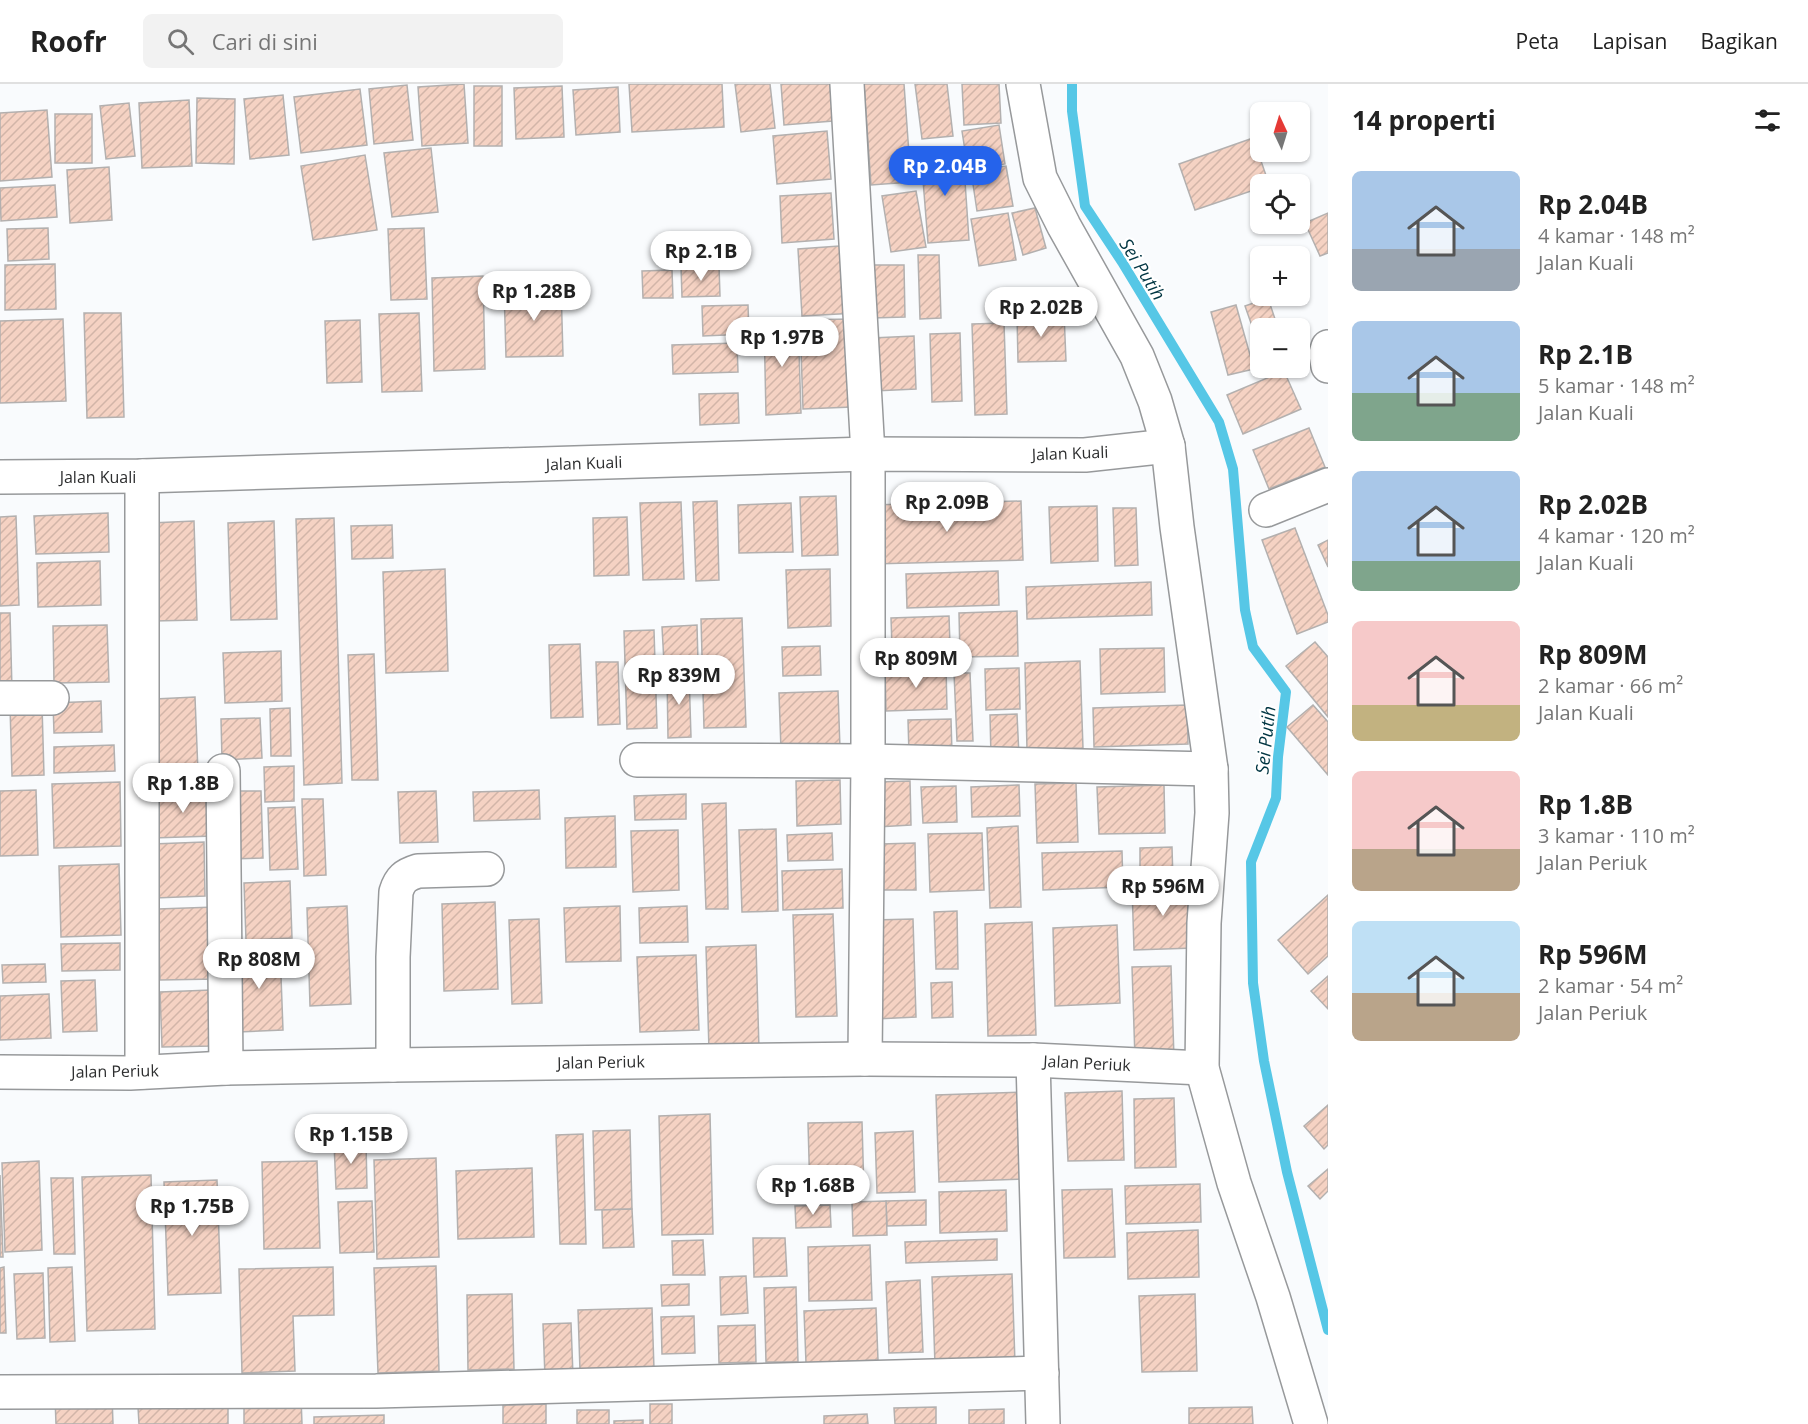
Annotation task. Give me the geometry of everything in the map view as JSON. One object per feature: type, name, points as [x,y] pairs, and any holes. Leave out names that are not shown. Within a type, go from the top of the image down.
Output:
[{"type":"street","points":[[847,84],[868,454],[865,1059]]},
{"type":"street","points":[[1023,84],[1040,178],[1064,226],[1137,356],[1155,401],[1168,446],[1210,770],[1212,813],[1204,923],[1202,1068],[1234,1183],[1273,1297],[1311,1424]]},
{"type":"street","points":[[1328,347],[1326,354],[1328,366]]},
{"type":"street","name":"Jalan Kuali","points":[[0,477],[142,476],[868,454],[1085,455],[1168,446]]},
{"type":"street","points":[[142,476],[142,1072]]},
{"type":"street","points":[[1266,510],[1328,485]]},
{"type":"street","points":[[0,698],[52,698]]},
{"type":"street","points":[[637,760],[868,761],[1210,770]]},
{"type":"street","points":[[223,771],[226,1068]]},
{"type":"street","points":[[393,1065],[393,957],[396,892],[399,882],[407,875],[418,871],[487,869]]},
{"type":"street","name":"Jalan Periuk","points":[[0,1072],[142,1072],[226,1068],[865,1059],[1033,1060],[1202,1068]]},
{"type":"street","points":[[1033,1060],[1042,1424]]},
{"type":"street","points":[[0,1392],[375,1391],[1042,1373]]},
{"type":"building","points":[[464,84],[468,143],[422,146],[418,87]]},
{"type":"building","points":[[629,84],[722,84],[724,127],[632,132]]},
{"type":"building","points":[[735,84],[770,84],[775,128],[741,132]]},
{"type":"building","points":[[781,84],[830,84],[833,121],[784,125]]},
{"type":"building","points":[[864,84],[904,84],[911,182],[871,185]]},
{"type":"building","points":[[915,84],[947,84],[953,136],[922,139]]},
{"type":"building","points":[[962,84],[999,84],[1001,123],[964,125]]},
{"type":"building","points":[[407,85],[413,140],[374,144],[369,89]]},
{"type":"building","points":[[474,86],[502,86],[502,146],[474,146]]},
{"type":"building","points":[[562,86],[564,137],[516,139],[514,88]]},
{"type":"building","points":[[618,87],[620,132],[576,135],[573,90]]},
{"type":"building","points":[[360,89],[367,145],[301,153],[294,97]]},
{"type":"building","points":[[283,95],[289,155],[250,159],[244,99]]},
{"type":"building","points":[[197,98],[235,99],[234,164],[196,163]]},
{"type":"building","points":[[189,100],[192,166],[142,168],[139,103]]},
{"type":"building","points":[[129,103],[135,156],[106,159],[100,106]]},
{"type":"building","points":[[47,110],[52,177],[0,181],[0,113]]},
{"type":"building","points":[[55,114],[92,114],[92,163],[55,163]]},
{"type":"building","points":[[999,125],[1005,164],[968,170],[962,131]]},
{"type":"building","points":[[827,131],[831,179],[777,184],[773,136]]},
{"type":"building","points":[[1250,139],[1250,162],[1261,162],[1266,174],[1250,174],[1250,191],[1195,210],[1179,164]]},
{"type":"building","points":[[431,148],[438,212],[392,217],[384,153]]},
{"type":"building","points":[[963,152],[969,240],[928,243],[921,155]]},
{"type":"building","points":[[365,155],[377,230],[313,240],[301,166]]},
{"type":"building","points":[[1006,166],[1013,206],[977,211],[971,171]]},
{"type":"building","points":[[109,167],[112,220],[70,223],[67,170]]},
{"type":"building","points":[[55,185],[57,217],[1,221],[0,188]]},
{"type":"building","points":[[916,191],[926,247],[891,252],[882,196]]},
{"type":"building","points":[[831,193],[834,239],[782,243],[780,196]]},
{"type":"building","points":[[1035,208],[1046,248],[1023,255],[1012,213]]},
{"type":"building","points":[[1008,213],[1016,260],[979,266],[971,219]]},
{"type":"building","points":[[1328,213],[1328,253],[1320,256],[1310,234],[1310,221]]},
{"type":"building","points":[[48,228],[49,259],[8,261],[7,229]]},
{"type":"building","points":[[424,228],[427,299],[391,300],[388,229]]},
{"type":"building","points":[[853,245],[857,313],[802,316],[798,249]]},
{"type":"building","points":[[918,255],[939,255],[941,318],[920,319]]},
{"type":"building","points":[[55,264],[56,309],[5,310],[5,265]]},
{"type":"building","points":[[871,265],[904,265],[905,317],[872,318]]},
{"type":"building","points":[[719,266],[720,296],[682,297],[681,267]]},
{"type":"building","points":[[672,270],[673,298],[643,298],[642,271]]},
{"type":"building","points":[[483,276],[485,369],[434,371],[432,278]]},
{"type":"building","points":[[561,286],[563,356],[506,357],[504,288]]},
{"type":"building","points":[[748,305],[749,334],[703,336],[702,306]]},
{"type":"building","points":[[1236,305],[1250,355],[1250,370],[1228,375],[1211,312]]},
{"type":"building","points":[[1245,306],[1271,306],[1275,318],[1250,318],[1250,320]]},
{"type":"building","points":[[84,313],[121,313],[124,417],[87,418]]},
{"type":"building","points":[[419,313],[422,391],[382,392],[379,314]]},
{"type":"building","points":[[1064,313],[1066,361],[1018,362],[1017,315]]},
{"type":"building","points":[[63,319],[66,401],[0,403],[0,321]]},
{"type":"building","points":[[850,319],[852,407],[803,409],[800,320]]},
{"type":"building","points":[[360,320],[362,382],[327,383],[325,321]]},
{"type":"building","points":[[798,321],[801,413],[766,415],[764,322]]},
{"type":"building","points":[[1004,323],[1007,414],[975,415],[972,324]]},
{"type":"building","points":[[960,333],[962,401],[932,402],[930,334]]},
{"type":"building","points":[[914,336],[916,389],[874,391],[872,338]]},
{"type":"building","points":[[737,343],[738,372],[673,374],[672,345]]},
{"type":"building","points":[[1267,378],[1287,378],[1301,409],[1243,434],[1227,395]]},
{"type":"building","points":[[738,393],[739,423],[700,425],[699,394]]},
{"type":"building","points":[[1309,428],[1325,467],[1269,489],[1253,450]]},
{"type":"building","points":[[836,496],[838,555],[802,556],[800,497]]},
{"type":"building","points":[[717,501],[719,580],[696,581],[693,502]]},
{"type":"building","points":[[1021,501],[1023,560],[872,564],[871,505]]},
{"type":"building","points":[[681,502],[684,579],[643,580],[640,503]]},
{"type":"building","points":[[791,503],[793,552],[739,553],[738,505]]},
{"type":"building","points":[[1097,506],[1098,561],[1051,563],[1049,507]]},
{"type":"building","points":[[1113,508],[1136,508],[1138,565],[1115,566]]},
{"type":"building","points":[[108,513],[109,552],[36,554],[34,516]]},
{"type":"building","points":[[16,516],[19,605],[0,606],[0,517]]},
{"type":"building","points":[[627,517],[629,575],[594,576],[593,518]]},
{"type":"building","points":[[334,518],[342,783],[304,785],[296,519]]},
{"type":"building","points":[[194,521],[197,620],[154,621],[151,523]]},
{"type":"building","points":[[274,521],[277,619],[231,620],[228,523]]},
{"type":"building","points":[[392,525],[393,558],[352,559],[351,526]]},
{"type":"building","points":[[1295,528],[1328,615],[1328,622],[1297,634],[1262,540]]},
{"type":"building","points":[[1328,540],[1328,567],[1318,545]]},
{"type":"building","points":[[100,561],[101,605],[38,607],[37,563]]},
{"type":"building","points":[[445,569],[448,671],[386,673],[383,572]]},
{"type":"building","points":[[830,569],[831,626],[788,628],[786,570]]},
{"type":"building","points":[[998,571],[999,605],[907,608],[906,574]]},
{"type":"building","points":[[1151,582],[1152,615],[1027,619],[1026,587]]},
{"type":"building","points":[[1017,611],[1018,656],[960,657],[959,613]]},
{"type":"building","points":[[0,613],[10,613],[12,690],[0,690]]},
{"type":"building","points":[[949,616],[950,645],[892,647],[891,618]]},
{"type":"building","points":[[742,618],[746,727],[704,728],[701,619]]},
{"type":"building","points":[[107,625],[109,682],[54,683],[53,626]]},
{"type":"building","points":[[697,625],[698,662],[664,663],[662,627]]},
{"type":"building","points":[[654,630],[657,728],[627,729],[624,631]]},
{"type":"building","points":[[1315,642],[1328,657],[1328,717],[1286,666]]},
{"type":"building","points":[[580,644],[583,717],[551,718],[549,645]]},
{"type":"building","points":[[820,646],[821,675],[783,676],[782,647]]},
{"type":"building","points":[[1164,648],[1165,692],[1101,694],[1100,649]]},
{"type":"building","points":[[281,651],[282,701],[225,703],[223,653]]},
{"type":"building","points":[[374,654],[378,780],[352,780],[348,655]]},
{"type":"building","points":[[1080,661],[1083,748],[1027,750],[1025,663]]},
{"type":"building","points":[[596,662],[618,662],[620,724],[598,725]]},
{"type":"building","points":[[946,667],[947,709],[886,711],[885,669]]},
{"type":"building","points":[[1019,668],[1020,709],[986,710],[985,669]]},
{"type":"building","points":[[689,673],[691,737],[668,738],[667,674]]},
{"type":"building","points":[[954,673],[970,673],[973,741],[957,741]]},
{"type":"building","points":[[838,691],[840,748],[781,750],[779,693]]},
{"type":"building","points":[[195,697],[198,772],[157,773],[155,699]]},
{"type":"building","points":[[101,701],[102,732],[54,733],[53,703]]},
{"type":"building","points":[[42,705],[44,775],[12,776],[10,706]]},
{"type":"building","points":[[1187,705],[1188,744],[1094,747],[1093,708]]},
{"type":"building","points":[[1313,705],[1328,722],[1328,775],[1287,727]]},
{"type":"building","points":[[290,708],[291,756],[271,756],[270,709]]},
{"type":"building","points":[[1017,714],[1019,756],[991,757],[990,715]]},
{"type":"building","points":[[260,718],[262,758],[222,760],[221,719]]},
{"type":"building","points":[[951,719],[952,753],[909,754],[908,720]]},
{"type":"building","points":[[114,745],[115,771],[54,773],[54,747]]},
{"type":"building","points":[[294,766],[294,801],[265,802],[264,767]]},
{"type":"building","points":[[840,780],[841,824],[797,826],[796,781]]},
{"type":"building","points":[[910,781],[911,825],[877,827],[876,782]]},
{"type":"building","points":[[120,782],[121,846],[54,848],[52,784]]},
{"type":"building","points":[[1076,783],[1078,842],[1037,843],[1035,784]]},
{"type":"building","points":[[1019,785],[1020,816],[972,817],[971,787]]},
{"type":"building","points":[[1164,785],[1165,833],[1099,834],[1097,787]]},
{"type":"building","points":[[956,786],[957,822],[923,823],[921,787]]},
{"type":"building","points":[[212,789],[213,836],[153,838],[152,791]]},
{"type":"building","points":[[36,790],[38,855],[0,856],[0,791]]},
{"type":"building","points":[[539,790],[540,819],[474,821],[473,792]]},
{"type":"building","points":[[228,791],[261,791],[263,858],[230,859]]},
{"type":"building","points":[[436,791],[438,842],[400,843],[398,792]]},
{"type":"building","points":[[686,794],[686,819],[635,820],[634,796]]},
{"type":"building","points":[[302,799],[323,799],[326,875],[304,876]]},
{"type":"building","points":[[726,803],[728,909],[706,909],[702,804]]},
{"type":"building","points":[[295,807],[298,869],[270,870],[268,808]]},
{"type":"building","points":[[615,816],[616,867],[566,868],[565,818]]},
{"type":"building","points":[[1018,826],[1021,907],[990,908],[987,828]]},
{"type":"building","points":[[776,829],[778,911],[742,912],[739,830]]},
{"type":"building","points":[[678,830],[679,890],[633,892],[631,831]]},
{"type":"building","points":[[832,833],[833,860],[788,861],[787,835]]},
{"type":"building","points":[[982,833],[984,890],[930,892],[928,834]]},
{"type":"building","points":[[204,842],[205,896],[155,898],[153,844]]},
{"type":"building","points":[[915,843],[916,890],[883,890],[881,844]]},
{"type":"building","points":[[1172,847],[1173,880],[1140,881],[1140,848]]},
{"type":"building","points":[[1122,851],[1123,887],[1043,890],[1042,853]]},
{"type":"building","points":[[119,864],[121,935],[61,937],[59,866]]},
{"type":"building","points":[[842,869],[843,908],[783,910],[782,871]]},
{"type":"building","points":[[290,881],[292,938],[246,940],[244,883]]},
{"type":"building","points":[[1192,884],[1194,948],[1134,950],[1132,886]]},
{"type":"building","points":[[1328,895],[1328,956],[1308,974],[1278,940]]},
{"type":"building","points":[[495,902],[498,989],[444,991],[442,904]]},
{"type":"building","points":[[347,906],[351,1004],[310,1006],[307,908]]},
{"type":"building","points":[[620,906],[621,961],[566,962],[564,908]]},
{"type":"building","points":[[687,906],[688,942],[640,943],[639,908]]},
{"type":"building","points":[[215,907],[217,979],[160,980],[158,909]]},
{"type":"building","points":[[957,911],[958,969],[936,969],[934,912]]},
{"type":"building","points":[[833,914],[837,1016],[796,1017],[793,915]]},
{"type":"building","points":[[539,919],[542,1003],[512,1004],[509,920]]},
{"type":"building","points":[[913,919],[916,1017],[876,1019],[873,920]]},
{"type":"building","points":[[1032,922],[1036,1035],[988,1036],[985,924]]},
{"type":"building","points":[[1117,925],[1120,1003],[1055,1006],[1053,928]]},
{"type":"building","points":[[120,943],[120,970],[62,971],[61,944]]},
{"type":"building","points":[[756,945],[759,1049],[709,1051],[706,947]]},
{"type":"building","points":[[280,949],[283,1030],[238,1032],[235,951]]},
{"type":"building","points":[[696,955],[699,1030],[640,1032],[637,957]]},
{"type":"building","points":[[45,964],[46,982],[3,983],[2,965]]},
{"type":"building","points":[[1171,966],[1174,1058],[1135,1059],[1132,967]]},
{"type":"building","points":[[1328,976],[1328,1009],[1311,991]]},
{"type":"building","points":[[95,980],[97,1031],[63,1032],[61,981]]},
{"type":"building","points":[[952,982],[953,1017],[932,1018],[931,983]]},
{"type":"building","points":[[211,990],[213,1046],[162,1047],[160,992]]},
{"type":"building","points":[[49,994],[51,1038],[0,1040],[0,996]]},
{"type":"building","points":[[1122,1091],[1124,1160],[1068,1161],[1065,1093]]},
{"type":"building","points":[[1022,1092],[1024,1179],[939,1182],[936,1095]]},
{"type":"building","points":[[1174,1098],[1176,1167],[1135,1168],[1134,1099]]},
{"type":"building","points":[[1328,1105],[1328,1145],[1324,1149],[1304,1126]]},
{"type":"building","points":[[710,1114],[713,1234],[662,1235],[659,1116]]},
{"type":"building","points":[[862,1122],[864,1192],[810,1194],[808,1123]]},
{"type":"building","points":[[630,1130],[632,1209],[595,1210],[593,1131]]},
{"type":"building","points":[[913,1131],[915,1192],[877,1193],[875,1133]]},
{"type":"building","points":[[583,1134],[586,1244],[560,1244],[556,1135]]},
{"type":"building","points":[[366,1142],[367,1188],[336,1189],[334,1143]]},
{"type":"building","points":[[436,1158],[439,1257],[377,1259],[374,1160]]},
{"type":"building","points":[[39,1161],[42,1250],[5,1252],[2,1163]]},
{"type":"building","points":[[317,1161],[320,1248],[264,1249],[262,1162]]},
{"type":"building","points":[[532,1168],[534,1237],[458,1239],[456,1171]]},
{"type":"building","points":[[1328,1169],[1328,1191],[1320,1199],[1308,1186]]},
{"type":"building","points":[[0,1175],[3,1257],[0,1257]]},
{"type":"building","points":[[151,1175],[155,1329],[87,1331],[82,1177]]},
{"type":"building","points":[[51,1178],[73,1178],[75,1254],[54,1254]]},
{"type":"building","points":[[217,1180],[221,1293],[168,1295],[164,1182]]},
{"type":"building","points":[[1200,1184],[1201,1222],[1126,1224],[1125,1186]]},
{"type":"building","points":[[1112,1189],[1115,1257],[1064,1258],[1062,1190]]},
{"type":"building","points":[[1006,1190],[1007,1231],[940,1233],[939,1192]]},
{"type":"building","points":[[926,1200],[926,1225],[887,1226],[886,1201]]},
{"type":"building","points":[[372,1201],[374,1252],[340,1253],[338,1202]]},
{"type":"building","points":[[886,1201],[887,1235],[853,1236],[852,1202]]},
{"type":"building","points":[[830,1205],[831,1227],[796,1228],[795,1206]]},
{"type":"building","points":[[632,1209],[634,1247],[603,1248],[602,1210]]},
{"type":"building","points":[[1198,1230],[1199,1277],[1128,1279],[1127,1233]]},
{"type":"building","points":[[753,1238],[785,1238],[787,1276],[754,1277]]},
{"type":"building","points":[[997,1239],[997,1260],[906,1263],[905,1242]]},
{"type":"building","points":[[703,1240],[705,1275],[673,1275],[672,1241]]},
{"type":"building","points":[[870,1245],[872,1300],[809,1301],[808,1247]]},
{"type":"building","points":[[436,1266],[439,1371],[378,1373],[374,1268]]},
{"type":"building","points":[[4,1267],[6,1333],[0,1333],[0,1268]]},
{"type":"building","points":[[72,1267],[75,1341],[50,1342],[48,1268]]},
{"type":"building","points":[[333,1267],[334,1315],[293,1316],[295,1371],[242,1373],[239,1269]]},
{"type":"building","points":[[43,1273],[45,1338],[17,1339],[14,1274]]},
{"type":"building","points":[[1012,1274],[1015,1363],[935,1365],[932,1277]]},
{"type":"building","points":[[746,1276],[748,1313],[721,1315],[720,1277]]},
{"type":"building","points":[[920,1280],[923,1352],[889,1353],[886,1282]]},
{"type":"building","points":[[689,1284],[689,1305],[662,1306],[661,1285]]},
{"type":"building","points":[[796,1287],[798,1362],[766,1362],[764,1288]]},
{"type":"building","points":[[512,1294],[514,1369],[468,1370],[467,1295]]},
{"type":"building","points":[[1195,1294],[1197,1371],[1142,1372],[1139,1296]]},
{"type":"building","points":[[652,1308],[654,1369],[580,1371],[578,1310]]},
{"type":"building","points":[[876,1308],[878,1360],[806,1363],[804,1311]]},
{"type":"building","points":[[694,1316],[695,1353],[662,1354],[661,1317]]},
{"type":"building","points":[[571,1323],[573,1376],[545,1377],[543,1324]]},
{"type":"building","points":[[755,1325],[756,1362],[719,1363],[718,1326]]},
{"type":"building","points":[[112,1396],[113,1424],[56,1424],[55,1397]]},
{"type":"building","points":[[301,1397],[302,1424],[244,1424],[244,1399]]},
{"type":"building","points":[[546,1404],[546,1424],[503,1424],[503,1405]]},
{"type":"building","points":[[650,1404],[672,1404],[672,1424],[650,1424]]},
{"type":"building","points":[[228,1405],[228,1424],[139,1424],[138,1407]]},
{"type":"building","points":[[936,1407],[936,1424],[895,1424],[894,1408]]},
{"type":"building","points":[[1252,1407],[1253,1424],[1189,1424],[1189,1408]]},
{"type":"building","points":[[1004,1409],[1004,1424],[969,1424],[969,1410]]},
{"type":"building","points":[[577,1410],[609,1410],[609,1424],[577,1424]]},
{"type":"building","points":[[867,1414],[868,1424],[824,1424],[824,1416]]},
{"type":"building","points":[[384,1415],[384,1424],[314,1424],[314,1417]]},
{"type":"building","points":[[643,1420],[643,1424],[614,1424],[614,1421]]},
{"type":"waterway","name":"Sei Putih","points":[[1072,84],[1072,111],[1085,206],[1122,262],[1219,422],[1233,469],[1245,610],[1253,647],[1286,692],[1278,757],[1276,798],[1251,862],[1253,983],[1264,1061],[1287,1172],[1328,1330]]}]
